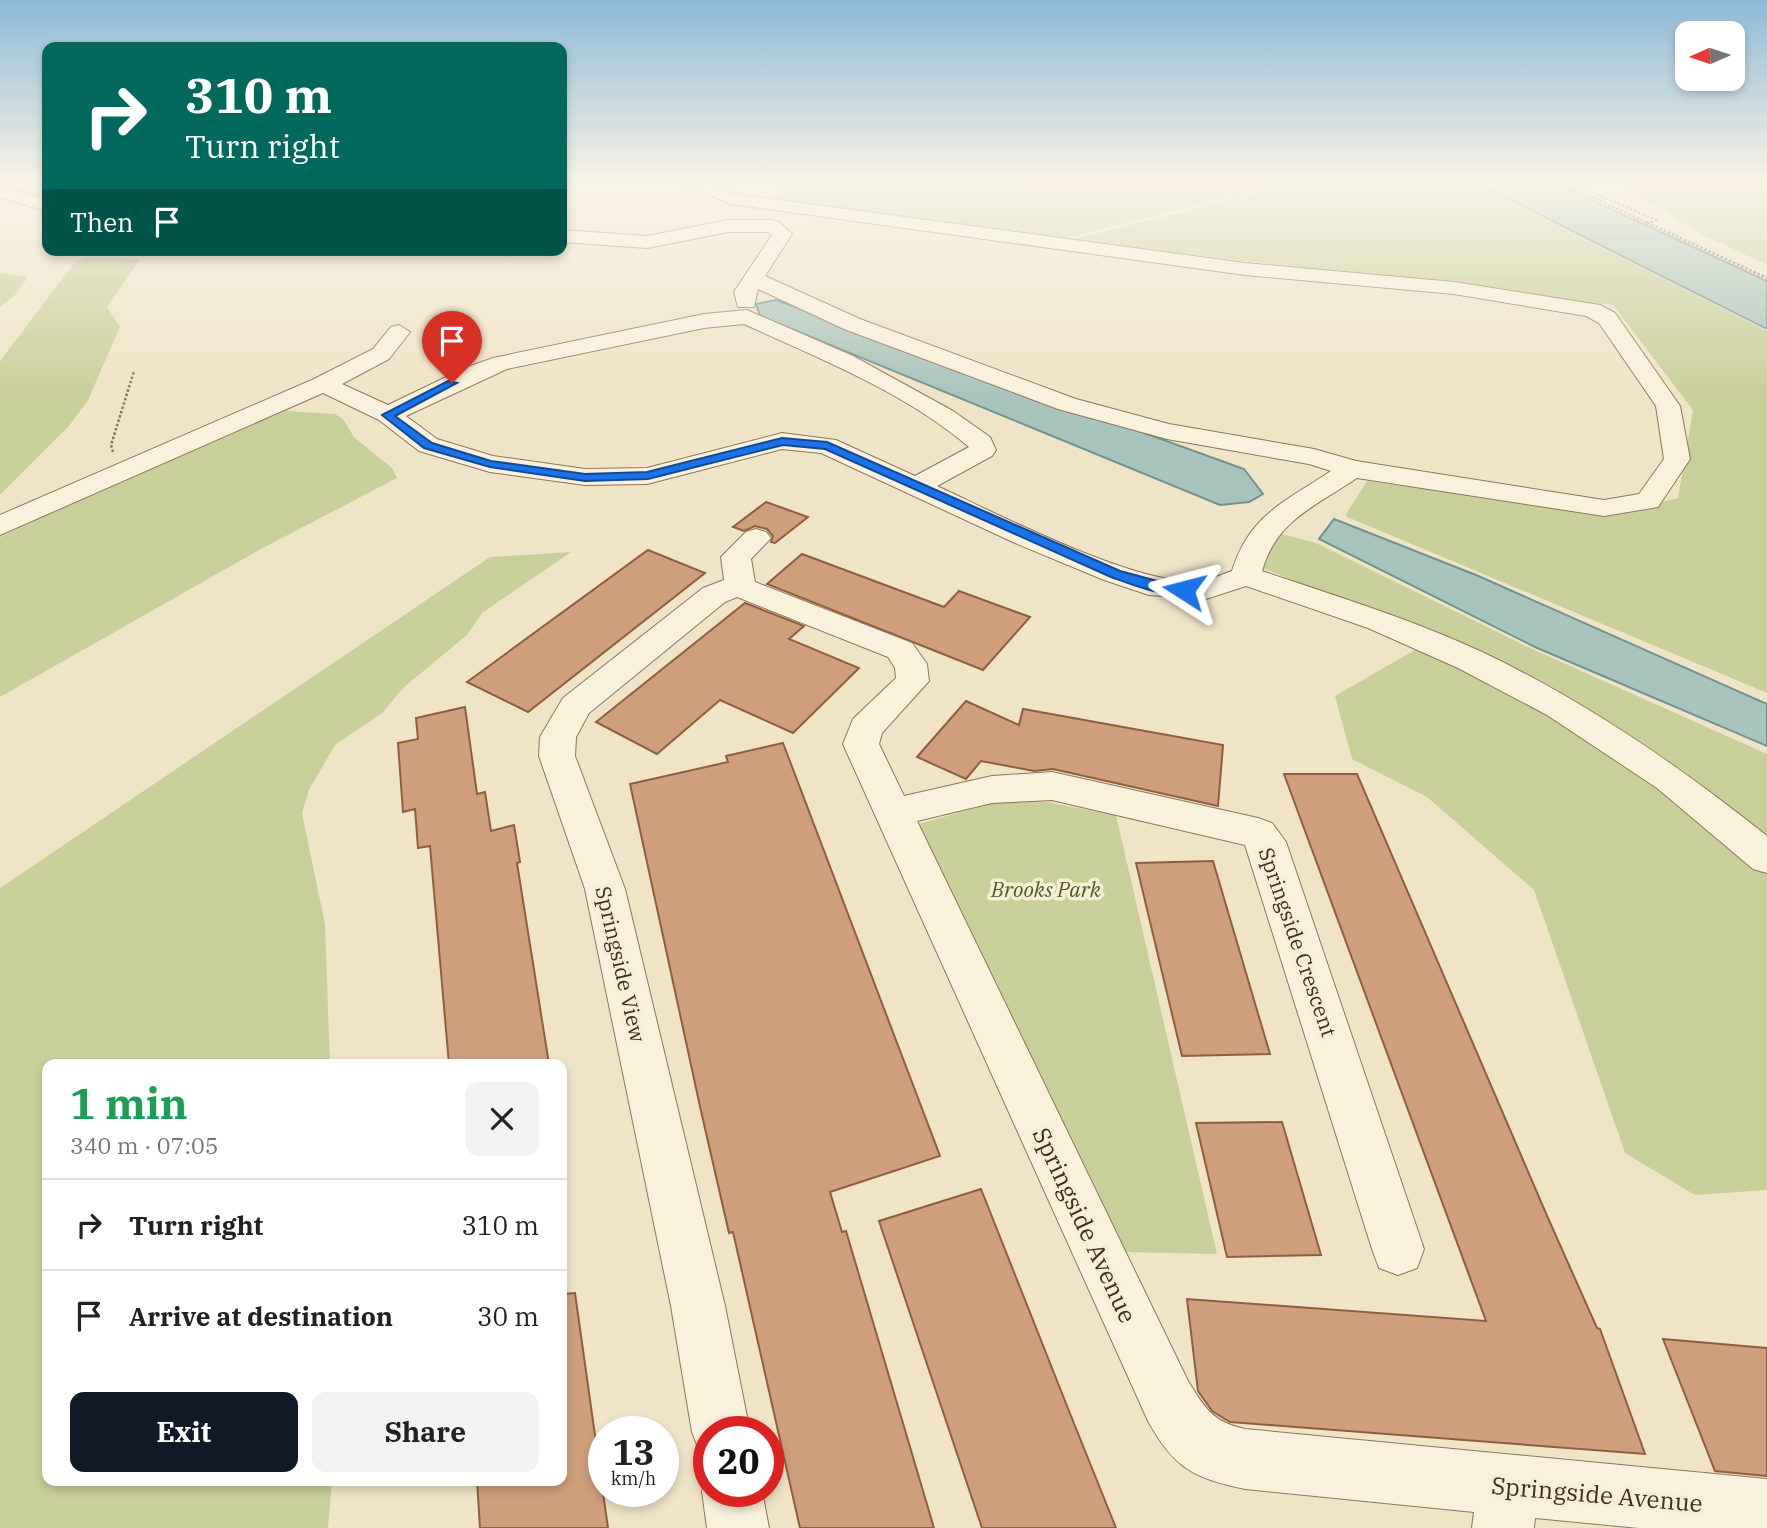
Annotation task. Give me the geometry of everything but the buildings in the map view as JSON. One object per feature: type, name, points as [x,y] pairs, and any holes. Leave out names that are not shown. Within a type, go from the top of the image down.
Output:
[{"type":"street","points":[[747,317],[745,292],[771,251]]},
{"type":"street","points":[[754,279],[852,324],[1067,404],[1167,431],[1314,457],[1352,469],[1604,508],[1648,501],[1677,459],[1668,406],[1607,318],[1592,310],[1454,288],[1245,269],[1115,251]]},
{"type":"street","points":[[388,415],[473,373],[501,363],[704,321],[747,317],[845,361],[944,416],[981,443],[983,450],[917,486]]},
{"type":"street","points":[[0,526],[323,384],[381,354],[399,332]]},
{"type":"street","points":[[323,384],[388,415],[428,446],[490,464],[585,477],[648,476],[782,441],[805,442],[827,446],[1038,542],[1115,574],[1160,588],[1206,590],[1246,576],[1391,626],[1470,660],[1559,707],[1670,779],[1767,858]]},
{"type":"street","points":[[1246,576],[1253,551],[1271,523],[1352,469]]},
{"type":"street","points":[[740,587],[736,557],[756,538]]},
{"type":"street","name":"Springside Avenue","points":[[740,587],[900,650],[909,660],[914,672],[912,681],[866,728],[861,744],[1168,1401],[1187,1434],[1211,1452],[1505,1507],[1767,1510]]},
{"type":"street","name":"Springside View","points":[[718,1416],[698,1306],[604,889],[557,756],[558,737],[575,706],[714,595],[727,588],[740,587]]},
{"type":"street","name":"Springside Crescent","points":[[893,813],[1009,786],[1052,786],[1258,833],[1266,842],[1398,1249]]},
{"type":"street","points":[[735,1507],[738,1528]]},
{"type":"path","points":[[1709,251],[1767,278]]},
{"type":"path","points":[[119,474],[111,444],[134,371]]},
{"type":"green space","points":[[1165,251],[1609,251],[1767,331],[1767,693],[1345,516],[1367,481],[1613,514],[1678,498],[1693,410],[1613,305]]},
{"type":"green space","points":[[1738,251],[1767,251],[1767,265]]},
{"type":"green space","points":[[88,257],[140,259],[107,307],[120,327],[88,400],[69,426],[0,495],[0,361],[76,261]]},
{"type":"green space","points":[[0,273],[28,277],[15,295],[0,307]]},
{"type":"green space","points":[[286,411],[335,414],[343,419],[354,437],[392,468],[397,478],[259,550],[0,697],[0,537],[162,461]]},
{"type":"green space","points":[[1278,533],[1316,543],[1530,648],[1767,754],[1767,1190],[1695,1195],[1625,1153],[1534,890],[1427,797],[1352,759],[1335,696],[1432,640],[1263,568]]},
{"type":"green space","points":[[571,552],[482,613],[467,635],[403,688],[382,713],[335,745],[309,790],[302,813],[325,924],[330,1059],[42,1059],[42,1486],[332,1486],[328,1528],[0,1528],[0,888],[490,557]]},
{"type":"green space","name":"Brooks Park","points":[[1030,799],[1116,815],[1217,1254],[1125,1252],[919,824],[989,804]]},
{"type":"water","points":[[1613,251],[1703,251],[1767,281],[1767,329]]},
{"type":"water","points":[[776,300],[1244,469],[1263,494],[1249,502],[1220,505],[760,316],[756,304]]},
{"type":"water","points":[[1334,519],[1476,575],[1767,704],[1767,746],[1535,647],[1319,539]]},
{"type":"route","points":[[452,383],[388,415],[428,446],[490,464],[613,479],[648,476],[782,441],[827,446],[1025,537],[1115,574],[1160,588],[1184,590]]}]
